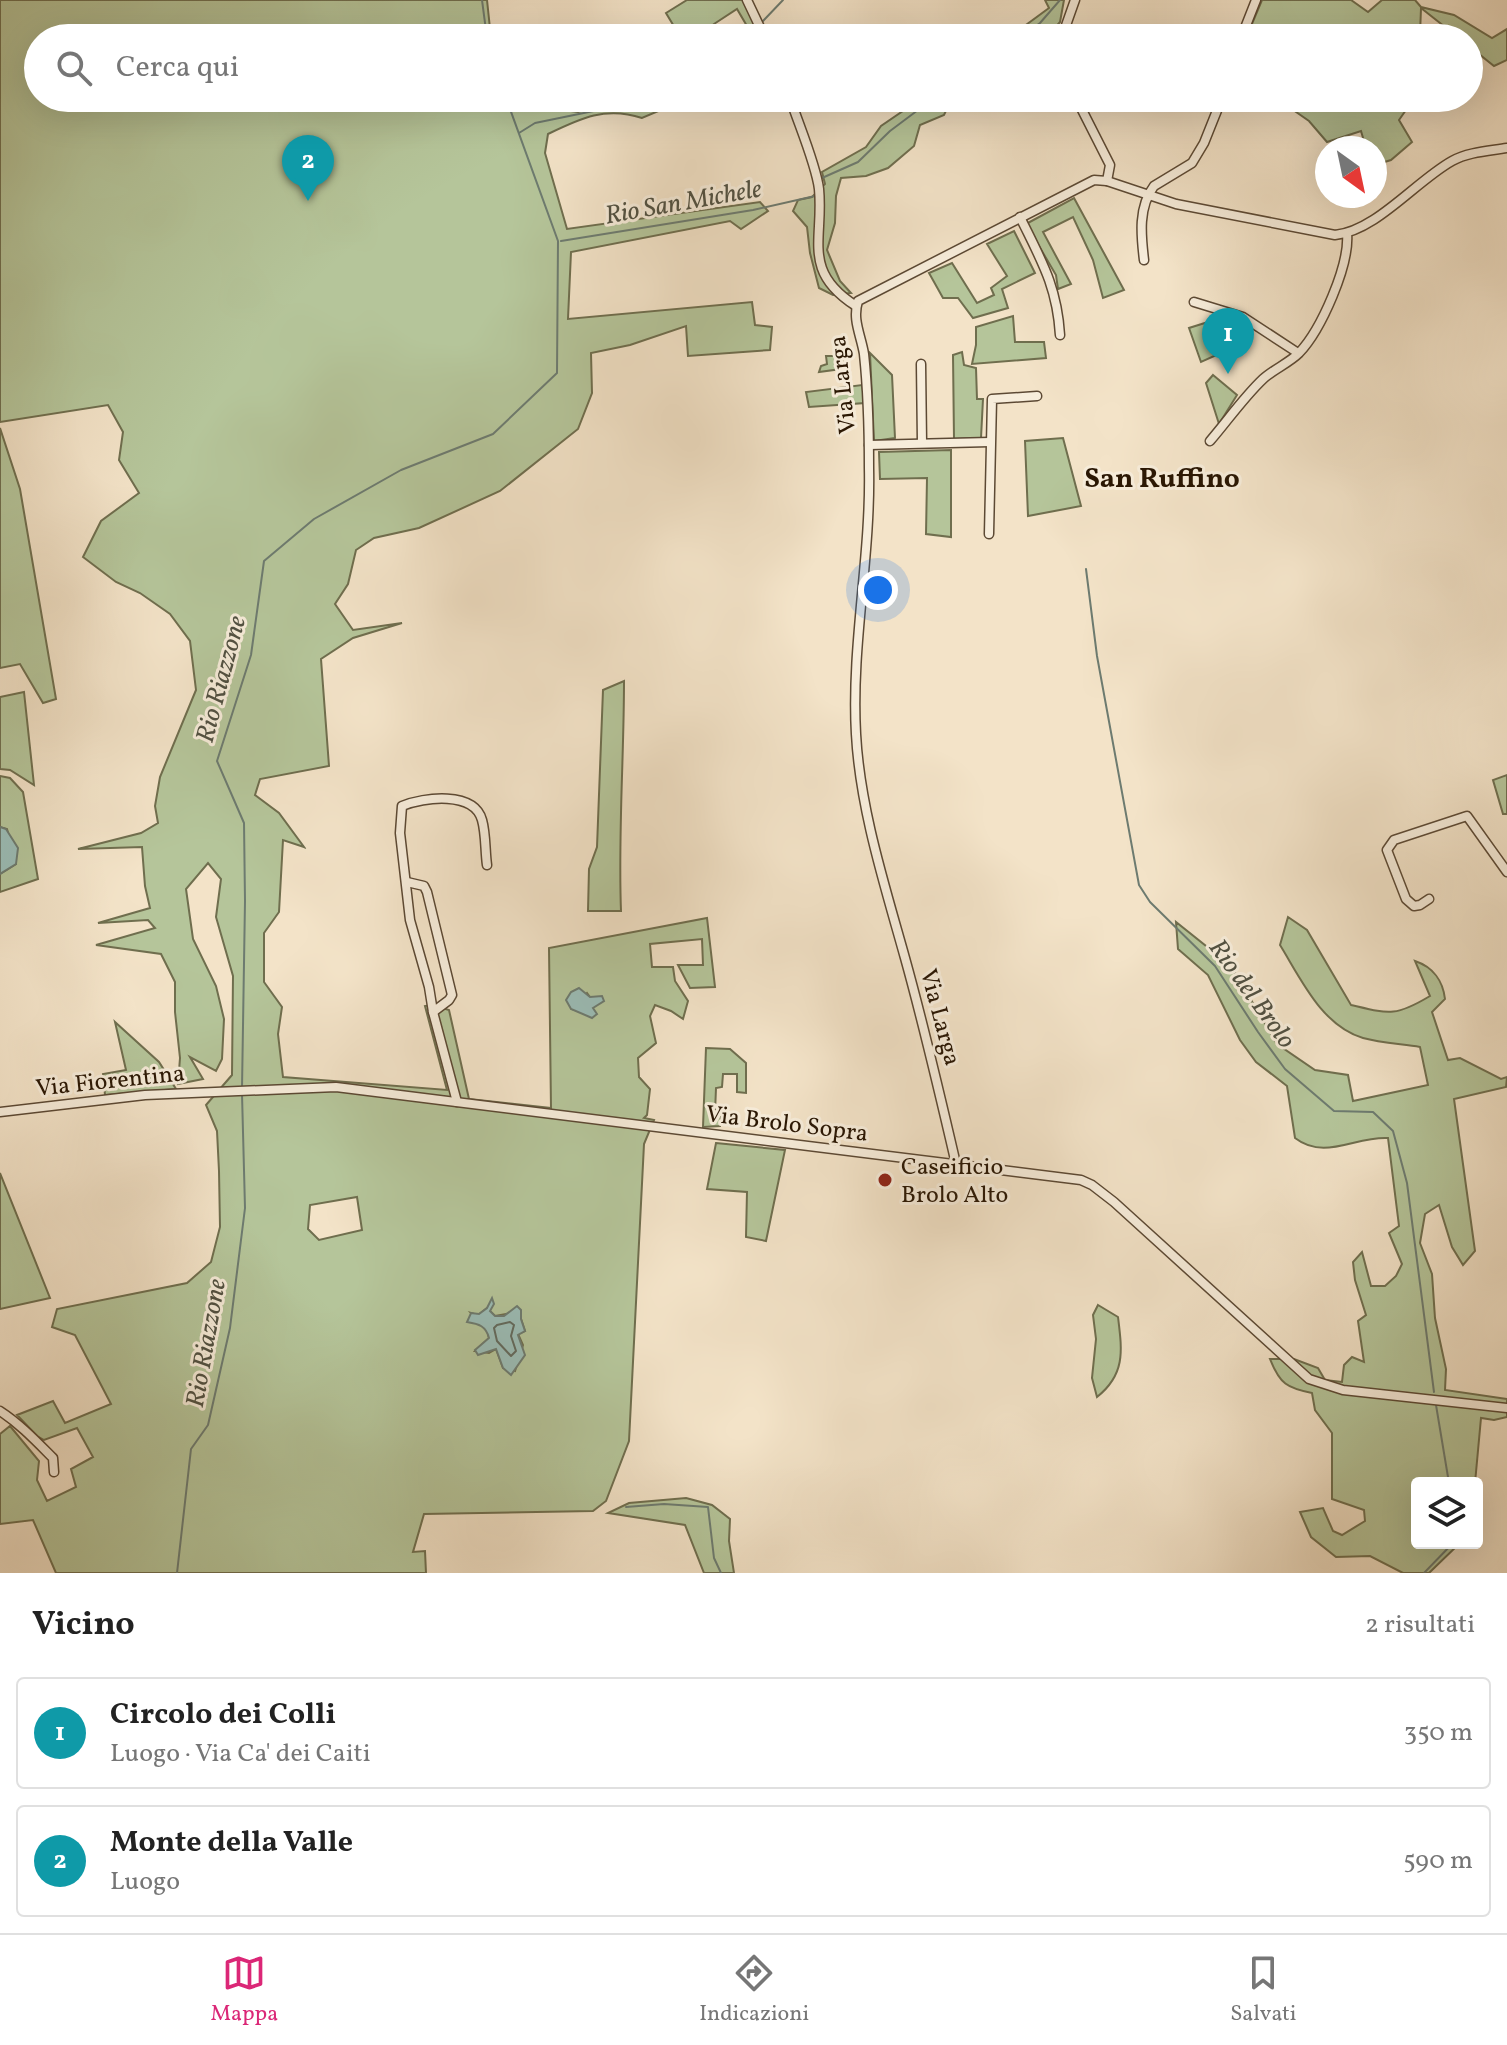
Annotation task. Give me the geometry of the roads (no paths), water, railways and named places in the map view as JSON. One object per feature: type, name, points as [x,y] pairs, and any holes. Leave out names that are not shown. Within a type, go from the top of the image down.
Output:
[{"type":"street","points":[[747,0],[758,24]]},
{"type":"street","points":[[1066,24],[1075,0]]},
{"type":"street","points":[[1247,24],[1256,0]]},
{"type":"street","points":[[795,112],[819,188],[817,256],[832,286],[856,306]]},
{"type":"street","points":[[1083,112],[1110,165],[1107,181],[1148,196],[1315,232],[1347,233],[1449,163],[1469,155],[1507,148]]},
{"type":"street","points":[[1144,260],[1141,227],[1148,196],[1154,186],[1192,163],[1216,112]]},
{"type":"street","name":"Via Larga","points":[[956,1164],[861,779],[856,732],[857,658],[870,519],[864,353],[855,321],[856,306],[865,295],[1084,184],[1094,180],[1107,181]]},
{"type":"street","points":[[1020,217],[1049,275],[1057,302],[1060,335]]},
{"type":"street","points":[[1210,441],[1264,378],[1298,353],[1323,318],[1335,291],[1347,246],[1347,233]]},
{"type":"street","points":[[1194,302],[1243,317],[1298,353]]},
{"type":"street","points":[[921,364],[922,443]]},
{"type":"street","points":[[989,534],[992,399],[1037,396]]},
{"type":"street","points":[[869,445],[990,442]]},
{"type":"street","points":[[457,1102],[410,920],[400,833],[402,806],[413,801],[449,797],[474,808],[482,818],[487,865]]},
{"type":"street","points":[[1429,899],[1414,906],[1406,899],[1387,850],[1394,840],[1467,816],[1507,872]]},
{"type":"street","points":[[407,882],[424,886],[427,892],[452,995],[433,1012]]},
{"type":"street","name":"Via Brolo Sopra","points":[[224,1090],[336,1087],[1069,1178],[1092,1185],[1289,1363],[1316,1382],[1343,1390],[1507,1408]]},
{"type":"street","name":"Via Fiorentina","points":[[0,1112],[115,1097],[224,1090]]},
{"type":"street","points":[[0,1411],[23,1426],[53,1458],[54,1472]]},
{"type":"water","points":[[0,827],[6,829],[18,848],[16,864],[0,874]]},
{"type":"water","points":[[579,988],[590,997],[602,996],[604,1001],[593,1008],[597,1014],[592,1018],[571,1009],[566,1000],[571,992]]},
{"type":"water","points":[[492,1298],[494,1304],[490,1311],[495,1316],[504,1316],[517,1306],[521,1310],[525,1331],[518,1335],[525,1355],[511,1375],[503,1368],[496,1349],[478,1355],[475,1350],[489,1338],[488,1334],[481,1326],[467,1322],[471,1313],[479,1314],[487,1308]]},
{"type":"waterway","name":"Rio Riazzone","points":[[482,0],[485,24]]},
{"type":"waterway","points":[[763,21],[783,0]]},
{"type":"waterway","name":"Rio San Michele","points":[[1039,24],[1060,0]]},
{"type":"waterway","name":"Rio Riazzone","points":[[242,1088],[244,823],[217,761],[251,655],[264,561],[314,519],[401,470],[493,434],[557,373],[558,241],[511,112]]},
{"type":"waterway","points":[[519,133],[535,123],[589,112]]},
{"type":"waterway","name":"Rio San Michele","points":[[822,178],[858,162],[915,112]]},
{"type":"waterway","name":"Rio San Michele","points":[[561,241],[753,210],[815,196]]},
{"type":"waterway","name":"Rio del Brolo","points":[[1086,569],[1097,656],[1139,885],[1150,902],[1215,966],[1285,1069],[1334,1111],[1373,1112],[1393,1131],[1407,1183],[1434,1392]]},
{"type":"waterway","name":"Rio Riazzone","points":[[177,1573],[191,1449],[208,1425],[230,1328],[245,1208],[242,1094]]},
{"type":"waterway","name":"Rio del Brolo","points":[[1436,1405],[1448,1477]]},
{"type":"waterway","points":[[626,1507],[664,1504],[708,1507],[714,1558],[721,1573]]},
{"type":"waterway","name":"Rio del Brolo","points":[[1424,1573],[1447,1549]]},
{"type":"place","name":"Monte della Valle","points":[[308,201]]},
{"type":"place","name":"Circolo dei Colli","points":[[1228,374]]},
{"type":"place","name":"Caseificio Brolo Alto","points":[[885,1180]]},
{"type":"district","name":"San Ruffino","points":[[1162,477]]}]
